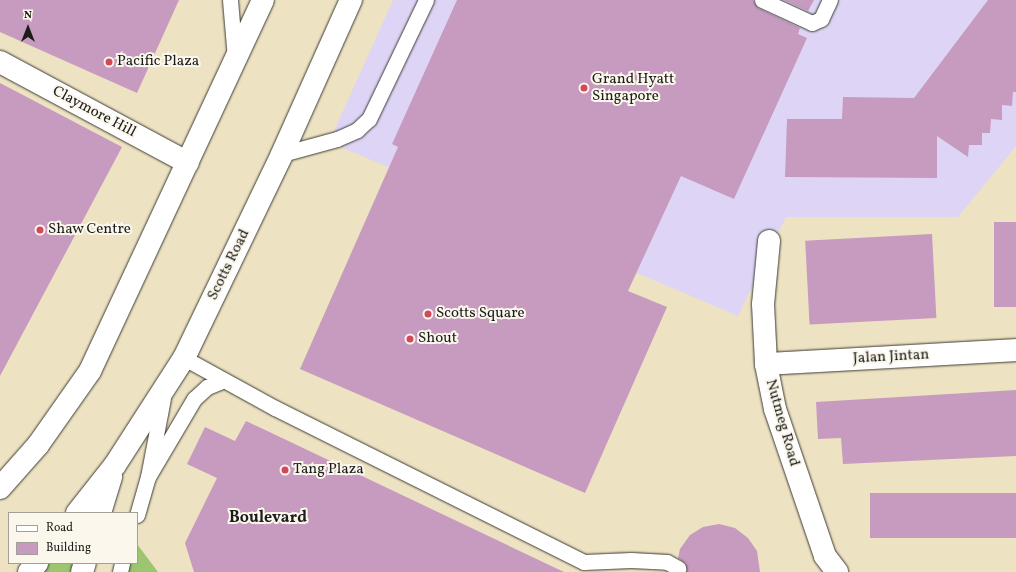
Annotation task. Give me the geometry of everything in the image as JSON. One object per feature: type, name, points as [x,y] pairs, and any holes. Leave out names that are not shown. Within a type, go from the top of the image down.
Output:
[{"type":"main road","points":[[0,488],[38,444],[90,371],[263,0]]},
{"type":"main road","name":"Scotts Road","points":[[77,512],[115,465],[164,393],[184,358],[282,154],[351,0]]},
{"type":"main road","name":"Claymore Hill","points":[[0,62],[188,163]]},
{"type":"main road","name":"Nutmeg Road","points":[[769,241],[762,304],[766,364],[775,409],[825,556],[837,572]]},
{"type":"main road","name":"Jalan Jintan","points":[[766,364],[1016,350]]},
{"type":"main road","points":[[100,512],[115,465]]},
{"type":"main road","points":[[29,572],[36,564]]},
{"type":"lane","points":[[230,0],[236,59]]},
{"type":"lane","points":[[282,154],[337,139],[356,130],[369,119],[426,0]]},
{"type":"lane","points":[[762,0],[812,23],[821,19],[830,0]]},
{"type":"lane","points":[[184,358],[224,380],[584,562],[660,562],[678,568]]},
{"type":"lane","points":[[148,477],[194,398],[206,388],[224,380]]},
{"type":"lane","points":[[138,512],[148,477],[164,393]]},
{"type":"shaded area","points":[[393,0],[1016,0],[1016,146],[958,217],[786,217],[738,316],[329,142]]},
{"type":"green space","points":[[138,545],[158,572],[120,572],[122,564],[138,564]]},
{"type":"green space","points":[[36,564],[85,564],[82,572],[29,572]]},
{"type":"building","name":"Pacific Plaza","points":[[0,0],[179,0],[137,93],[0,32]]},
{"type":"building","points":[[457,0],[753,0],[758,8],[800,28],[798,34],[807,38],[734,199],[681,176],[628,291],[667,307],[585,493],[300,369],[398,147],[392,144]]},
{"type":"building","points":[[784,0],[814,0],[808,11]]},
{"type":"building","points":[[988,0],[1016,0],[1016,92],[1013,92],[1012,106],[1002,105],[1002,120],[991,119],[990,133],[982,133],[982,145],[969,145],[968,157],[937,136],[937,178],[785,177],[787,119],[842,119],[843,97],[914,98]]},
{"type":"building","name":"Shaw Centre","points":[[0,83],[122,147],[0,376]]},
{"type":"building","points":[[994,222],[1016,222],[1016,307],[994,307]]},
{"type":"building","points":[[932,234],[936,318],[810,325],[805,241]]},
{"type":"building","points":[[1016,390],[1016,456],[843,464],[841,438],[818,439],[816,402]]},
{"type":"building","name":"Tang Plaza","points":[[246,421],[564,572],[194,572],[185,543],[217,478],[187,464],[205,427],[235,441]]},
{"type":"building","points":[[870,493],[1016,493],[1016,538],[870,538]]},
{"type":"building","points":[[719,524],[735,528],[748,538],[757,551],[760,572],[686,572],[686,564],[678,558],[680,549],[690,535],[703,527]]},
{"type":"place","name":"Pacific Plaza","points":[[109,62]]},
{"type":"place","name":"Grand Hyatt Singapore","points":[[584,88]]},
{"type":"place","name":"Shaw Centre","points":[[40,230]]},
{"type":"place","name":"Scotts Square","points":[[428,314]]},
{"type":"place","name":"Shout","points":[[410,339]]},
{"type":"place","name":"Tang Plaza","points":[[285,470]]},
{"type":"district","name":"Boulevard","points":[[268,518]]}]
